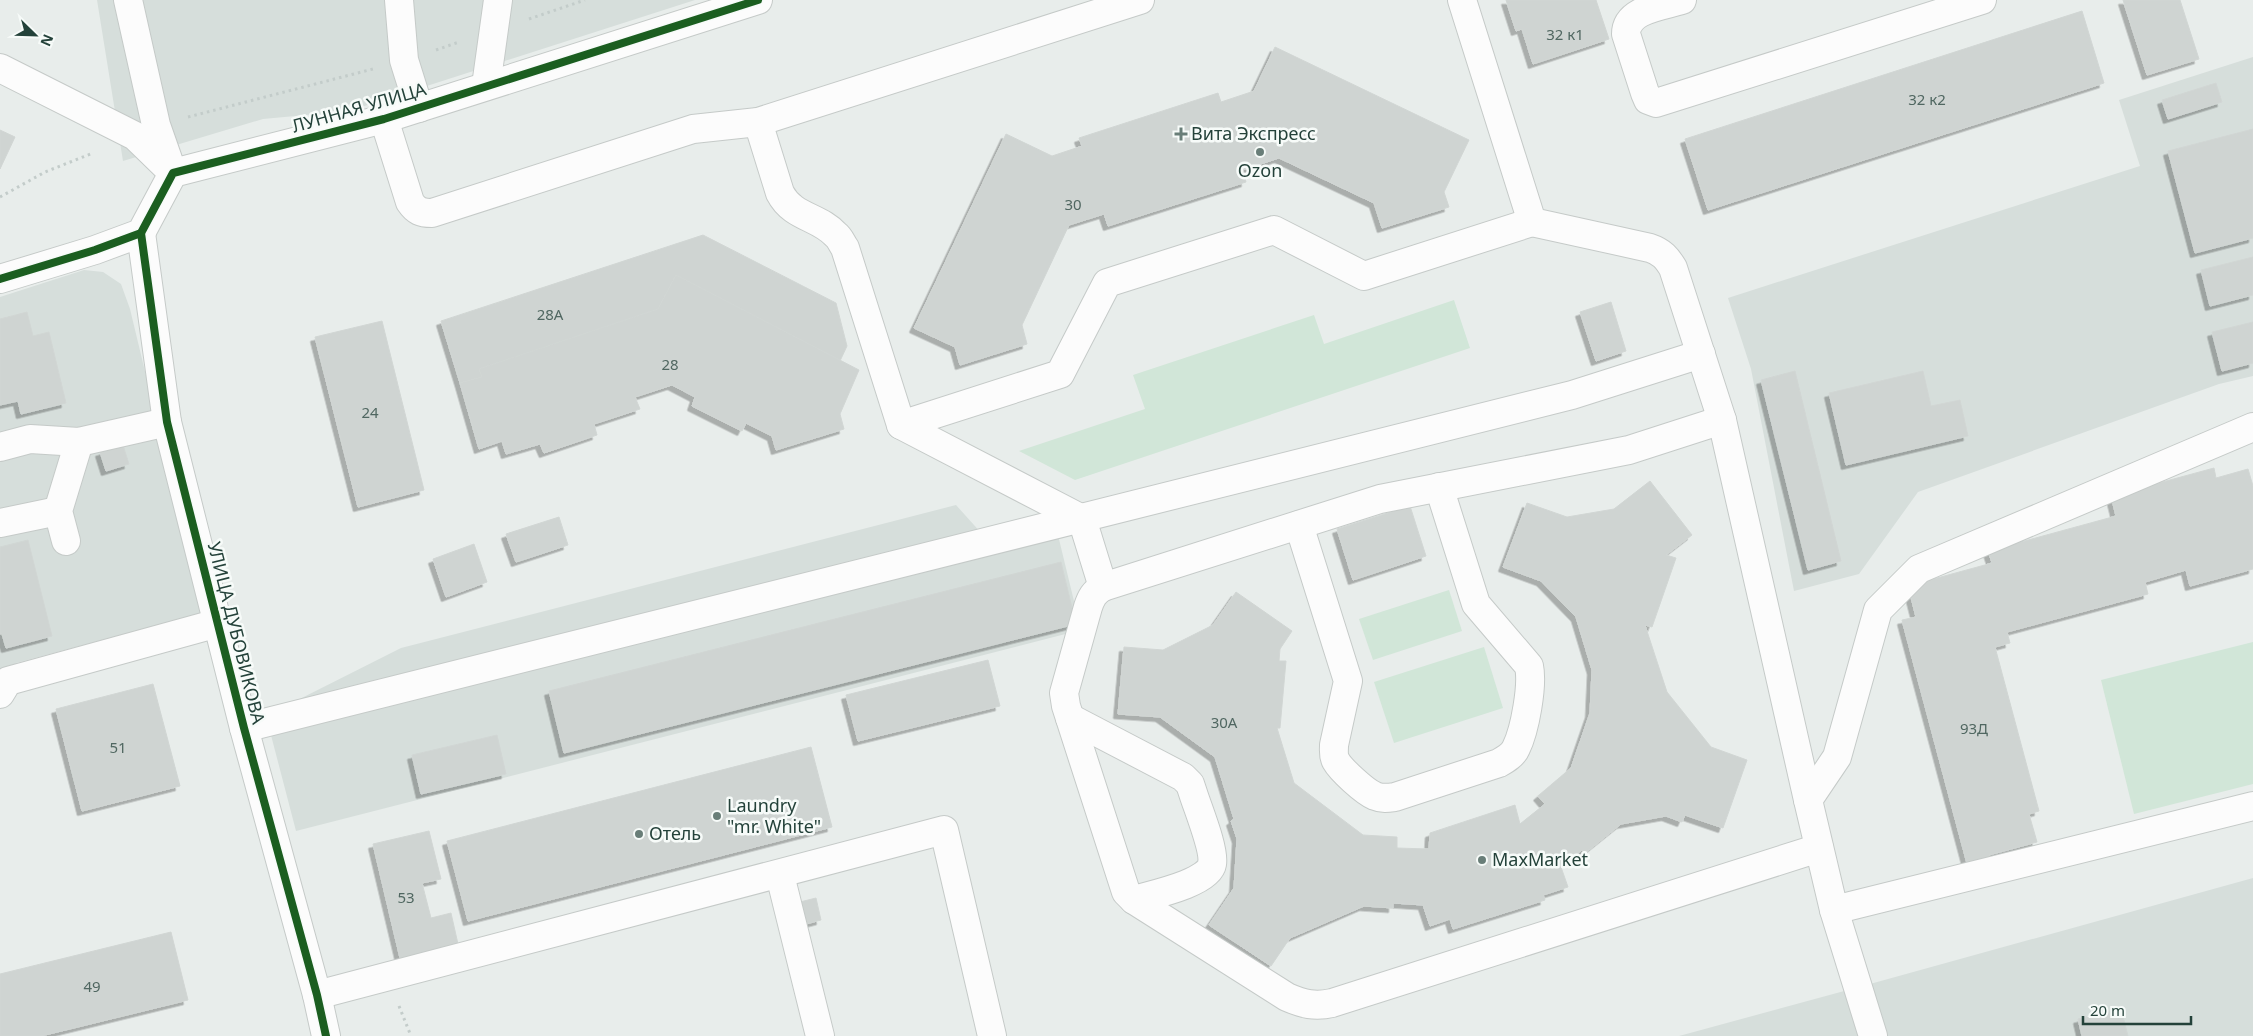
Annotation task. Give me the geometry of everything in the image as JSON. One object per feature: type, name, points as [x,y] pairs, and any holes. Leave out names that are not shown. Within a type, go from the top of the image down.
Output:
[{"type":"street","points":[[0,279],[96,250],[141,233],[174,174],[156,125],[128,0]]},
{"type":"street","points":[[399,0],[404,60],[419,108]]},
{"type":"street","points":[[486,86],[498,0]]},
{"type":"street","name":"ЛУННАЯ УЛИЦА","points":[[174,174],[384,119],[758,0]]},
{"type":"street","points":[[384,119],[410,202],[415,210],[423,213],[432,213],[693,129],[758,122],[1140,0]]},
{"type":"street","points":[[1462,0],[1532,222]]},
{"type":"street","points":[[1682,0],[1638,14],[1631,19],[1626,27],[1626,34],[1645,93],[1648,100],[1656,103],[1982,0]]},
{"type":"street","points":[[0,68],[134,136],[174,174]]},
{"type":"street","points":[[758,122],[780,193],[786,204],[796,212],[823,224],[836,235],[845,248],[901,425],[1082,519],[1103,587]]},
{"type":"street","points":[[901,425],[1060,374],[1107,284],[1274,230],[1364,276],[1532,222],[1660,252],[1668,259],[1673,268],[1722,420],[1834,910],[1873,1036]]},
{"type":"street","name":"УЛИЦА ДУБОВИКОВА","points":[[141,233],[167,422],[244,728],[317,995],[326,1036]]},
{"type":"street","points":[[244,728],[1572,395],[1701,354]]},
{"type":"street","points":[[1722,420],[1630,450],[1380,499],[1103,587],[1097,590],[1091,597],[1064,693],[1070,718],[1126,892],[1134,900],[1287,997],[1301,1003],[1317,1006],[1332,1004],[1819,848]]},
{"type":"street","points":[[0,447],[30,439],[79,442],[167,422]]},
{"type":"street","points":[[1808,800],[1836,757],[1878,610],[1919,570],[2253,427]]},
{"type":"street","points":[[66,541],[58,511],[79,442]]},
{"type":"street","points":[[1299,525],[1348,681],[1334,745],[1336,761],[1367,792],[1375,797],[1385,799],[1395,797],[1499,763],[1508,758],[1516,749],[1520,737],[1532,678],[1529,666],[1476,604],[1439,487]]},
{"type":"street","points":[[0,523],[58,511]]},
{"type":"street","points":[[0,694],[8,681],[218,622]]},
{"type":"street","points":[[1070,718],[1183,777],[1190,784],[1212,854],[1212,865],[1207,874],[1197,880],[1134,900]]},
{"type":"street","points":[[1834,910],[2253,806]]},
{"type":"street","points":[[317,995],[780,875],[944,830],[992,1036]]},
{"type":"street","points":[[780,875],[820,1036]]},
{"type":"path","points":[[0,197],[45,172],[134,136]]},
{"type":"shaded area","points":[[97,0],[695,0],[349,111],[263,119],[123,161]]},
{"type":"shaded area","points":[[2253,57],[2253,376],[2219,384],[1918,492],[1859,574],[1794,591],[1751,369],[1728,298],[2140,166],[2119,100]]},
{"type":"shaded area","points":[[84,270],[103,272],[121,284],[130,309],[203,613],[16,663],[0,706],[0,297]]},
{"type":"shaded area","points":[[956,505],[992,545],[1057,531],[1081,630],[296,831],[266,716],[401,648]]},
{"type":"shaded area","points":[[2253,878],[2253,1036],[1679,1036],[1870,984]]},
{"type":"green space","points":[[1454,300],[1470,348],[1075,480],[1019,451],[1145,409],[1133,375],[1314,315],[1324,344]]},
{"type":"green space","points":[[1449,590],[1462,631],[1373,660],[1359,619]]},
{"type":"green space","points":[[2253,642],[2253,784],[2134,814],[2101,680]]},
{"type":"green space","points":[[1484,647],[1503,708],[1394,743],[1374,682]]},
{"type":"building","points":[[1506,0],[1596,0],[1609,39],[1533,64],[1522,29],[1516,31]]},
{"type":"building","points":[[2123,0],[2180,0],[2199,59],[2147,75]]},
{"type":"building","points":[[2082,11],[2104,83],[1708,210],[1685,139]]},
{"type":"building","points":[[1275,47],[1469,140],[1444,192],[1449,207],[1382,228],[1374,203],[1279,158],[1243,170],[1246,182],[1108,226],[1104,214],[1069,225],[1022,325],[1027,344],[960,365],[955,347],[914,328],[1006,134],[1052,156],[1082,146],[1079,138],[1218,93],[1221,102],[1254,91]]},
{"type":"building","points":[[2216,83],[2222,102],[2168,119],[2162,100]]},
{"type":"building","points":[[2253,129],[2253,238],[2195,253],[2168,151]]},
{"type":"building","points":[[0,130],[15,137],[0,169]]},
{"type":"building","points":[[703,235],[836,303],[847,346],[840,361],[676,275],[658,309],[479,369],[482,377],[460,383],[441,321]]},
{"type":"building","points":[[2253,257],[2253,295],[2210,306],[2201,270]]},
{"type":"building","points":[[676,275],[859,370],[840,414],[844,429],[776,450],[772,436],[746,423],[742,431],[692,406],[695,397],[672,385],[635,397],[640,409],[594,424],[597,435],[544,453],[540,444],[506,454],[502,441],[479,449],[460,383],[482,377],[479,369],[658,309]]},
{"type":"building","points":[[1611,302],[1626,351],[1596,361],[1580,312]]},
{"type":"building","points":[[27,312],[33,336],[49,332],[66,403],[21,414],[18,401],[0,405],[0,319]]},
{"type":"building","points":[[382,321],[424,490],[358,507],[315,337]]},
{"type":"building","points":[[2253,322],[2253,363],[2222,371],[2212,332]]},
{"type":"building","points":[[1795,371],[1841,561],[1808,570],[1761,380]]},
{"type":"building","points":[[1923,371],[1931,406],[1960,400],[1968,436],[1846,465],[1829,393]]},
{"type":"building","points":[[123,445],[129,464],[106,471],[100,452]]},
{"type":"building","points":[[2214,468],[2216,478],[2248,469],[2253,486],[2253,569],[2190,586],[2186,570],[2145,582],[2148,594],[2007,632],[2010,643],[1995,647],[2039,811],[2029,814],[2037,842],[1989,855],[1992,865],[1969,871],[1902,620],[1916,617],[1908,586],[1992,563],[1988,551],[2116,516],[2111,496]]},
{"type":"building","points":[[1650,481],[1692,535],[1666,555],[1676,558],[1652,627],[1645,625],[1667,692],[1711,747],[1747,760],[1723,828],[1685,815],[1682,822],[1666,816],[1621,824],[1585,853],[1582,850],[1561,867],[1568,887],[1543,895],[1545,900],[1453,929],[1450,919],[1430,926],[1423,905],[1393,903],[1393,908],[1364,906],[1290,938],[1271,966],[1209,925],[1234,888],[1237,839],[1231,821],[1234,819],[1215,757],[1160,717],[1118,714],[1124,647],[1163,650],[1213,625],[1236,592],[1292,631],[1280,649],[1279,661],[1286,661],[1280,728],[1277,728],[1294,783],[1363,835],[1397,837],[1397,848],[1429,849],[1430,833],[1515,805],[1520,824],[1545,804],[1538,796],[1571,768],[1590,713],[1592,670],[1576,617],[1541,581],[1503,567],[1527,503],[1567,517],[1614,509]]},
{"type":"building","points":[[1410,506],[1426,556],[1353,580],[1337,529]]},
{"type":"building","points":[[559,517],[568,545],[516,562],[506,534]]},
{"type":"building","points":[[28,540],[52,636],[6,648],[2,634],[0,634],[0,547]]},
{"type":"building","points":[[474,544],[487,582],[446,597],[433,559]]},
{"type":"building","points":[[1061,562],[1076,624],[564,753],[549,691]]},
{"type":"building","points":[[988,660],[1000,706],[858,741],[846,695]]},
{"type":"building","points":[[153,684],[180,786],[82,811],[56,709]]},
{"type":"building","points":[[497,735],[506,774],[421,794],[412,755]]},
{"type":"building","name":"Отель","points":[[811,747],[832,827],[468,921],[447,841]]},
{"type":"building","points":[[429,831],[441,879],[422,883],[431,918],[451,913],[458,944],[400,958],[373,844]]},
{"type":"building","points":[[816,898],[821,920],[806,924],[800,902]]},
{"type":"building","points":[[171,932],[188,1000],[41,1036],[0,1036],[0,974]]},
{"type":"building","points":[[2121,1008],[2128,1036],[2082,1036],[2078,1019]]},
{"type":"cycle path","points":[[0,279],[95,250],[141,233],[173,173],[384,119],[758,0]]},
{"type":"cycle path","points":[[141,233],[167,422],[244,728],[317,995],[326,1036]]},
{"type":"place","name":"Вита Экспресс","points":[[1181,134]]},
{"type":"place","name":"Ozon","points":[[1260,152]]},
{"type":"place","name":"Laundry \"mr. White\"","points":[[717,816]]},
{"type":"place","name":"Отель","points":[[639,834]]},
{"type":"place","name":"MaxMarket","points":[[1482,860]]}]
